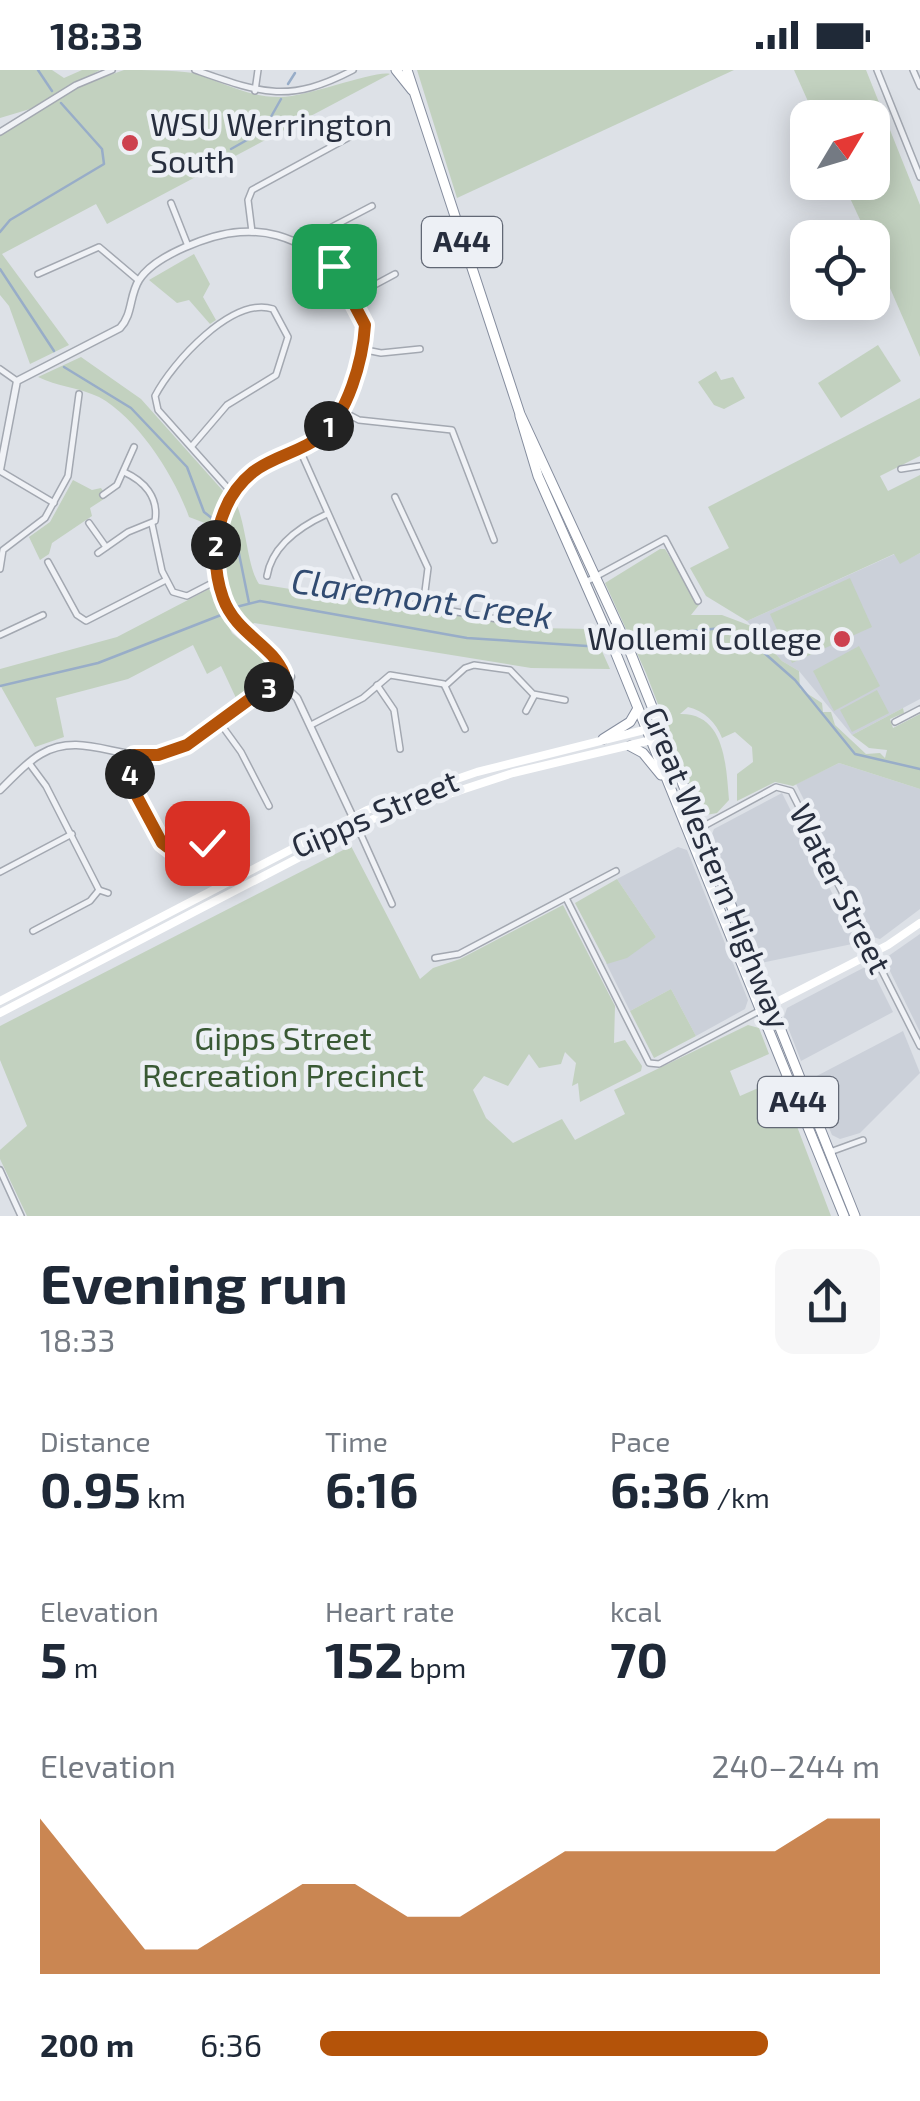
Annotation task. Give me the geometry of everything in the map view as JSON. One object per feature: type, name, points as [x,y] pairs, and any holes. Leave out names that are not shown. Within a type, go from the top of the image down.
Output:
[{"type":"highway","points":[[396,70],[414,92]]},
{"type":"highway","name":"Great Western Highway","points":[[407,70],[520,414],[596,576],[660,726],[844,1216]]},
{"type":"highway","name":"Great Western Highway","points":[[520,414],[520,429],[538,476],[856,1216]]},
{"type":"highway","points":[[602,740],[630,722],[637,708]]},
{"type":"highway","points":[[630,746],[643,753],[669,785]]},
{"type":"main road","name":"Gipps Street","points":[[0,1001],[354,816],[432,785],[660,726]]},
{"type":"main road","name":"Gipps Street","points":[[0,1013],[357,826],[480,783],[664,737]]},
{"type":"main road","points":[[766,1008],[872,954],[920,923]]},
{"type":"street","points":[[0,132],[76,84],[112,70]]},
{"type":"street","points":[[195,70],[255,91],[305,91],[353,70]]},
{"type":"street","points":[[255,91],[258,70]]},
{"type":"street","points":[[877,70],[920,177]]},
{"type":"street","points":[[913,70],[920,86]]},
{"type":"street","points":[[252,232],[248,202],[252,190],[353,135]]},
{"type":"street","points":[[171,202],[189,248]]},
{"type":"street","points":[[315,252],[330,228],[372,206]]},
{"type":"street","points":[[17,381],[118,330],[128,319],[138,280],[152,266],[189,248],[232,233],[276,233],[330,261],[353,296],[365,325],[340,410],[320,436],[254,471],[233,494],[216,534],[220,580],[235,622],[277,661],[357,826]]},
{"type":"street","points":[[38,274],[99,247],[138,280]]},
{"type":"street","points":[[353,296],[395,274]]},
{"type":"street","points":[[191,446],[227,405],[276,375],[288,337],[273,309],[251,308],[198,338],[155,394],[157,408],[233,494]]},
{"type":"street","points":[[361,349],[420,349]]},
{"type":"street","points":[[0,369],[17,381]]},
{"type":"street","points":[[17,381],[0,470],[54,503]]},
{"type":"street","points":[[0,569],[6,547],[45,518],[68,476],[79,394]]},
{"type":"street","points":[[78,405],[90,406]]},
{"type":"street","points":[[340,410],[359,420],[450,428],[494,540]]},
{"type":"street","points":[[104,495],[117,485],[134,447]]},
{"type":"street","points":[[299,448],[362,594],[423,608],[502,620],[517,618]]},
{"type":"street","points":[[901,469],[920,466]]},
{"type":"street","points":[[124,472],[138,478],[153,497],[157,513],[152,524],[166,580],[181,597],[220,580]]},
{"type":"street","points":[[395,497],[428,570],[423,608]]},
{"type":"street","points":[[266,576],[268,566],[292,534],[327,514]]},
{"type":"street","points":[[90,523],[106,546]]},
{"type":"street","points":[[98,553],[128,532],[152,524]]},
{"type":"street","points":[[583,583],[665,539],[698,601]]},
{"type":"street","points":[[48,562],[77,615],[88,621],[166,580]]},
{"type":"street","points":[[0,635],[43,615]]},
{"type":"street","points":[[36,620],[40,628]]},
{"type":"street","points":[[445,686],[464,668],[474,666],[513,672],[535,695],[566,700]]},
{"type":"street","points":[[311,725],[361,699],[395,674],[445,686]]},
{"type":"street","points":[[0,790],[50,749],[72,744],[134,755],[178,750],[284,680]]},
{"type":"street","points":[[377,685],[394,710],[400,749]]},
{"type":"street","points":[[445,686],[465,729]]},
{"type":"street","points":[[526,711],[535,695]]},
{"type":"street","points":[[895,722],[920,709]]},
{"type":"street","points":[[219,722],[241,752],[269,806]]},
{"type":"street","points":[[134,755],[132,787],[162,843],[171,852]]},
{"type":"street","points":[[29,763],[72,834],[99,890],[108,893]]},
{"type":"street","name":"Water Street","points":[[700,829],[776,787],[786,787],[920,1046]]},
{"type":"street","points":[[168,860],[171,852],[211,840],[201,821],[195,824],[192,843]]},
{"type":"street","name":"Gipps Street","points":[[357,826],[392,904]]},
{"type":"street","points":[[0,872],[72,834]]},
{"type":"street","points":[[436,958],[459,954],[616,871]]},
{"type":"street","points":[[33,931],[90,902],[99,890]]},
{"type":"street","points":[[566,898],[652,1064],[766,1008]]},
{"type":"street","points":[[830,1152],[863,1140]]},
{"type":"street","points":[[0,1170],[21,1216]]},
{"type":"shaded area","name":"Wollemi College","points":[[920,553],[920,699],[852,735],[799,671],[782,661],[747,621],[895,554],[900,563]]},
{"type":"shaded area","points":[[839,763],[920,789],[920,909],[880,939],[873,937],[796,784]]},
{"type":"shaded area","points":[[782,793],[857,943],[761,963],[710,839],[714,829]]},
{"type":"shaded area","points":[[678,847],[687,850],[748,1000],[745,1009],[696,1036],[671,989],[630,1011],[606,963],[656,937],[617,879]]},
{"type":"shaded area","points":[[920,934],[920,1032],[886,963],[887,957]]},
{"type":"shaded area","points":[[865,967],[872,970],[893,1012],[801,1061],[784,1017],[787,1008]]},
{"type":"shaded area","points":[[903,1031],[920,1073],[860,1133],[840,1139],[832,1135],[809,1080]]},
{"type":"green space","points":[[0,70],[52,70],[64,78],[82,70],[100,70],[30,109],[0,118]]},
{"type":"green space","name":"WSU Werrington South","points":[[124,70],[193,73],[269,97],[307,93],[390,74],[107,224],[96,204],[2,254],[69,345],[30,364],[9,306],[0,295],[0,135],[82,85]]},
{"type":"green space","points":[[417,70],[734,70],[457,198]]},
{"type":"green space","points":[[794,70],[866,70],[878,100],[807,100]]},
{"type":"green space","points":[[890,130],[920,205],[920,357],[890,288],[890,220],[860,220],[851,200],[890,200]]},
{"type":"green space","points":[[194,254],[210,284],[203,297],[216,320],[210,324],[189,300],[177,303],[149,280]]},
{"type":"green space","points":[[878,345],[901,381],[841,418],[818,383]]},
{"type":"green space","points":[[81,357],[141,399],[224,492],[210,525],[189,517],[175,484],[128,419],[99,397],[38,377]]},
{"type":"green space","points":[[716,371],[721,380],[733,377],[745,398],[724,409],[714,405],[698,382]]},
{"type":"green space","points":[[920,398],[920,456],[880,476],[888,491],[920,475],[920,553],[900,564],[894,554],[747,621],[706,596],[690,568],[729,548],[708,507]]},
{"type":"green space","points":[[73,480],[92,490],[101,488],[107,497],[90,508],[92,516],[52,543],[49,554],[40,560],[29,537],[50,522]]},
{"type":"green space","points":[[236,503],[259,584],[534,628],[592,629],[610,669],[531,668],[254,623],[249,628],[232,600],[224,567],[226,534]]},
{"type":"green space","points":[[665,549],[699,605],[691,615],[722,615],[751,626],[782,661],[799,671],[800,689],[822,703],[823,712],[831,712],[835,725],[866,754],[880,753],[885,758],[887,750],[869,748],[852,735],[903,708],[904,713],[890,719],[893,728],[920,714],[920,789],[839,763],[793,786],[775,782],[737,801],[737,774],[753,762],[752,747],[735,732],[722,738],[709,718],[688,707],[680,714],[695,716],[714,732],[726,772],[729,800],[717,813],[701,816],[646,673],[605,583]]},
{"type":"green space","points":[[850,578],[872,627],[792,663],[770,614]]},
{"type":"green space","points":[[209,589],[232,633],[271,666],[272,677],[236,698],[221,666],[207,674],[193,645],[128,679],[56,698],[64,737],[35,747],[0,685],[0,669],[117,637]]},
{"type":"green space","points":[[859,646],[880,686],[834,711],[813,671]]},
{"type":"green space","points":[[877,690],[889,713],[852,732],[840,710]]},
{"type":"green space","name":"Gipps Street Recreation Precinct","points":[[351,846],[420,979],[433,968],[460,959],[563,905],[615,1006],[614,1043],[625,1040],[642,1066],[641,1071],[580,1102],[578,1083],[572,1086],[576,1063],[565,1052],[561,1064],[539,1068],[529,1054],[508,1086],[484,1076],[473,1090],[486,1118],[513,1143],[562,1119],[575,1140],[625,1114],[614,1090],[748,1025],[759,1028],[769,1054],[730,1071],[740,1096],[779,1079],[831,1216],[27,1216],[0,1159],[0,1150],[27,1126],[0,1060],[0,1026]]},
{"type":"green space","points":[[617,879],[656,937],[627,958],[607,964],[575,903]]},
{"type":"green space","points":[[671,989],[696,1036],[654,1058],[630,1011]]},
{"type":"waterway","points":[[38,70],[52,91]]},
{"type":"waterway","points":[[288,84],[295,73]]},
{"type":"waterway","points":[[231,149],[263,131],[281,99]]},
{"type":"waterway","points":[[0,232],[10,220],[104,164],[102,149],[61,103]]},
{"type":"waterway","points":[[0,269],[54,351]]},
{"type":"waterway","points":[[64,367],[131,408],[187,467],[204,512],[213,519]]},
{"type":"waterway","points":[[228,524],[235,534],[249,603]]},
{"type":"waterway","name":"Claremont Creek","points":[[236,607],[260,601],[467,638],[602,647]]},
{"type":"waterway","name":"Claremont Creek","points":[[0,686],[98,663],[221,615]]},
{"type":"waterway","name":"Claremont Creek","points":[[631,637],[722,628],[754,644],[795,680],[855,754],[920,769]]},
{"type":"place","name":"WSU Werrington South","points":[[130,143]]},
{"type":"place","name":"Wollemi College","points":[[842,639]]},
{"type":"route","points":[[207,843],[192,843],[174,852],[164,846],[132,787],[134,755],[158,755],[187,745],[280,681],[284,674],[277,661],[244,634],[223,599],[216,534],[233,494],[252,473],[320,436],[341,407],[356,369],[365,325],[334,266]]}]
